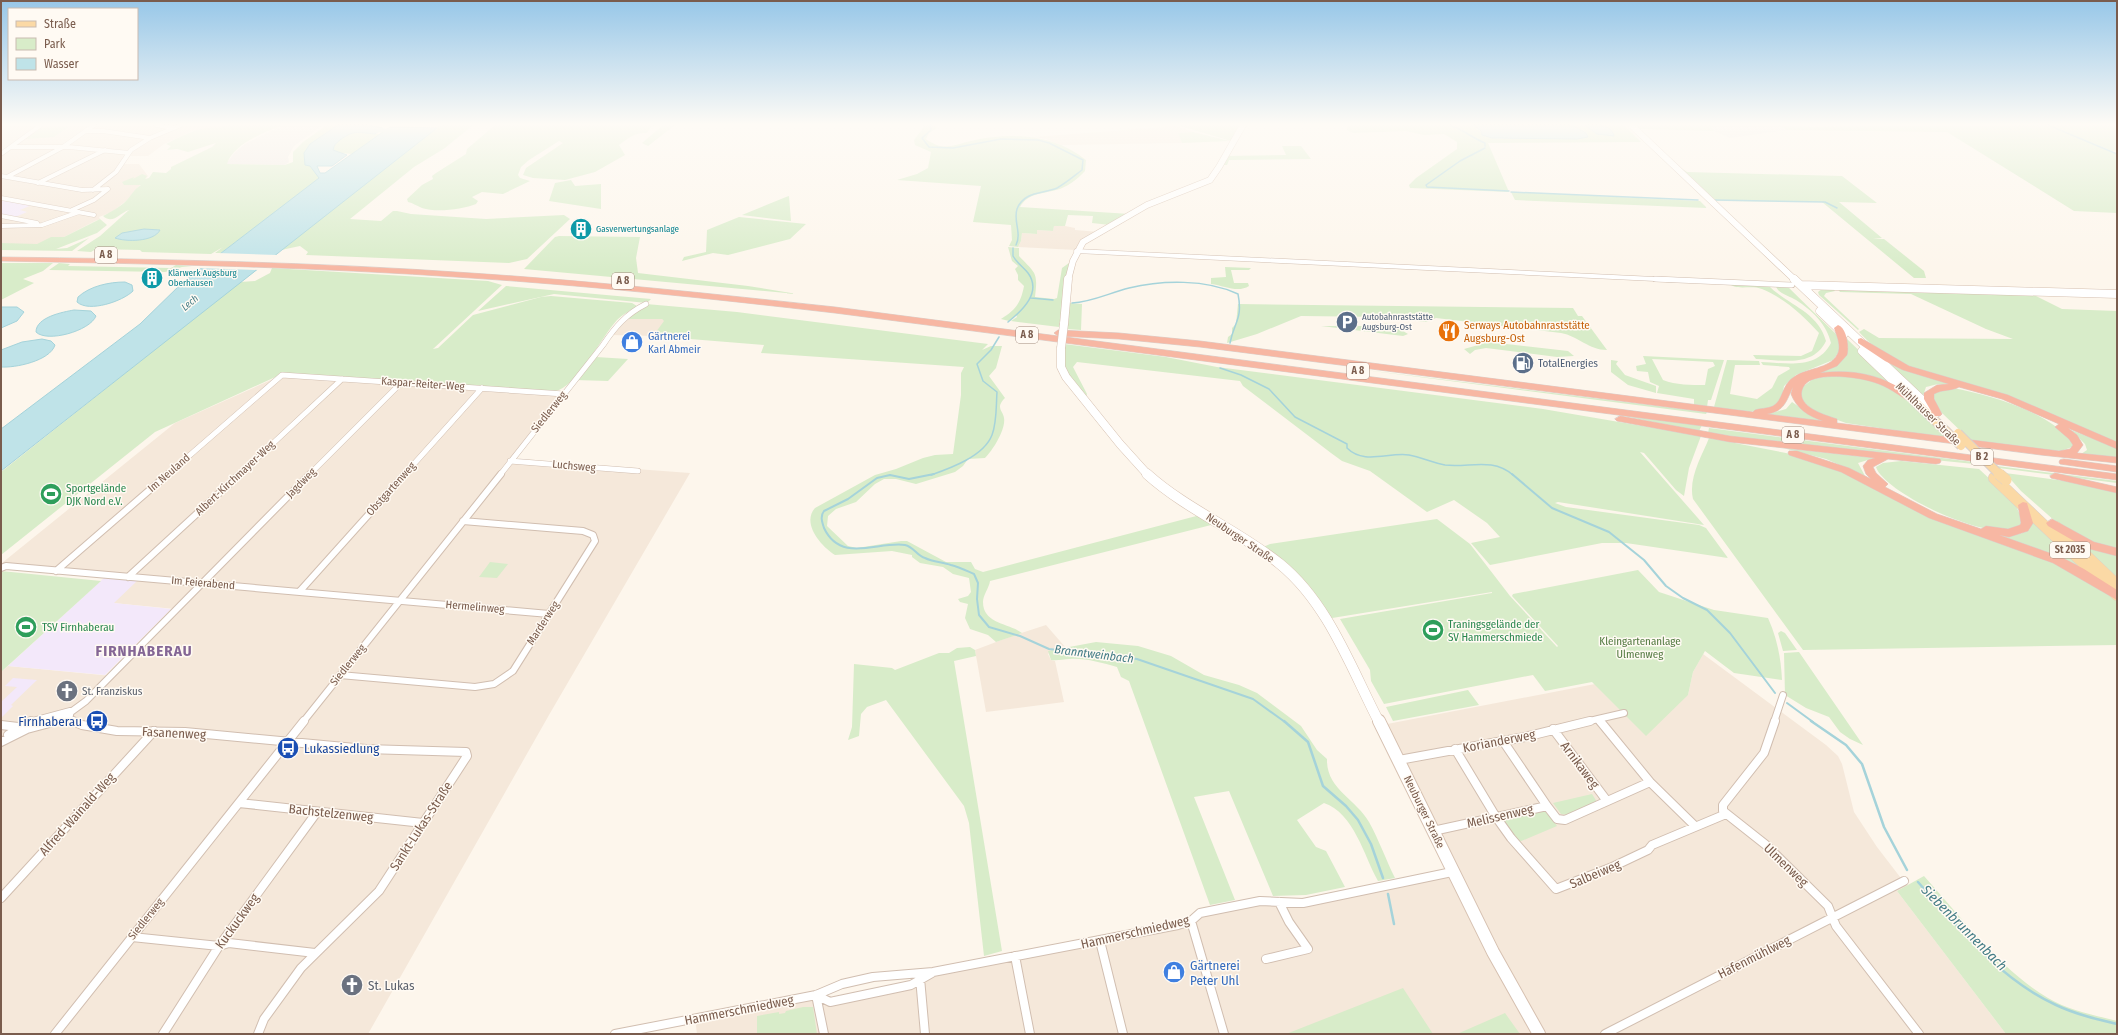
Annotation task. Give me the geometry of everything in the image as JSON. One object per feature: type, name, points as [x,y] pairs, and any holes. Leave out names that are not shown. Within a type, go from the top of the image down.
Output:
[{"type":"highway","name":"A 8","points":[[1,253],[204,257],[529,280],[689,294],[835,310],[2117,477]]},
{"type":"highway","name":"A 8","points":[[1,259],[196,263],[273,262],[435,267],[641,283],[1061,328],[2117,469]]},
{"type":"highway","points":[[1061,328],[1200,344],[1881,432],[2117,460]]},
{"type":"highway","points":[[1724,411],[1762,412],[1780,406],[1786,399],[1788,388],[1794,380],[1828,366],[1840,357],[1843,345],[1838,328]]},
{"type":"highway","points":[[1860,341],[1888,359],[1906,368],[2009,398],[2117,446]]},
{"type":"highway","points":[[1200,344],[1237,344]]},
{"type":"highway","points":[[1881,432],[1838,422],[1813,413],[1798,401],[1796,394],[1797,389],[1805,381],[1816,376],[1851,374],[1883,382],[1914,401]]},
{"type":"highway","points":[[1937,414],[1929,400],[1930,391],[1945,386],[1969,389],[2007,401],[2039,415],[2070,434],[2078,445],[2075,450],[2067,452],[2041,452]]},
{"type":"highway","points":[[1620,392],[1662,403]]},
{"type":"highway","points":[[1470,393],[1730,438],[1792,452],[1830,464],[1933,516],[2057,560],[2080,572],[2117,596]]},
{"type":"highway","points":[[1730,438],[2117,484]]},
{"type":"highway","points":[[1900,457],[1876,460],[1870,464],[1869,469],[1876,479],[1894,492],[1936,513],[1976,527],[2009,533],[2018,531],[2027,523],[2023,505]]},
{"type":"highway","points":[[2055,476],[2117,490]]},
{"type":"highway","points":[[2052,523],[2090,545],[2117,552]]},
{"type":"main road","name":"Mühlhauser Straße","points":[[1914,401],[2117,596]]},
{"type":"main road","name":"Mühlhauser Straße","points":[[1937,414],[2117,585]]},
{"type":"street","points":[[7,177],[14,173]]},
{"type":"street","points":[[38,183],[58,173]]},
{"type":"street","points":[[93,190],[114,173]]},
{"type":"street","name":"Neuburger Straße","points":[[1217,173],[1210,180],[1147,205],[1083,242],[1076,251],[1070,266],[1061,328],[1060,361],[1066,377],[1115,439],[1147,473],[1167,491],[1254,546],[1283,568],[1310,596],[1328,624],[1382,725],[1452,872],[1518,999],[1539,1034]]},
{"type":"street","name":"Mühlhauser Straße","points":[[1681,173],[1738,233],[1914,401]]},
{"type":"street","name":"Mühlhauser Straße","points":[[1681,173],[1937,414]]},
{"type":"street","points":[[1,176],[82,190],[108,189],[94,200],[71,210]]},
{"type":"street","points":[[1,198],[94,215]]},
{"type":"street","points":[[1,226],[37,226],[51,223],[79,212]]},
{"type":"street","points":[[1,216],[39,224],[37,226]]},
{"type":"street","points":[[1076,251],[1792,285],[1811,284],[2117,294]]},
{"type":"street","points":[[1801,285],[1821,287],[1858,286]]},
{"type":"street","points":[[1817,300],[1815,292],[1821,287]]},
{"type":"street","name":"Siedlerweg","points":[[55,1034],[603,346],[618,322],[630,312],[646,304]]},
{"type":"street","name":"Kaspar-Reiter-Weg","points":[[282,375],[564,394]]},
{"type":"street","name":"Im Neuland","points":[[56,571],[282,375]]},
{"type":"street","name":"Albert-Kirchmayer-Weg","points":[[128,576],[342,379]]},
{"type":"street","name":"Jagdweg","points":[[71,711],[86,702],[201,583],[401,382]]},
{"type":"street","name":"Obstgartenweg","points":[[300,591],[482,388]]},
{"type":"street","name":"Luchsweg","points":[[510,461],[638,471]]},
{"type":"street","name":"Marderweg","points":[[340,675],[471,687],[494,684],[513,670],[592,548],[594,541],[593,535],[583,531],[463,521]]},
{"type":"street","name":"Im Feierabend","points":[[4,567],[128,576],[401,600]]},
{"type":"street","name":"Hermelinweg","points":[[401,600],[549,614]]},
{"type":"street","points":[[1726,814],[1723,805],[1764,753],[1781,699]]},
{"type":"street","points":[[1,725],[18,726],[47,716],[71,711]]},
{"type":"street","points":[[1,742],[27,729],[60,720],[71,711]]},
{"type":"street","name":"Fasanenweg","points":[[71,711],[69,719],[82,725],[117,732],[154,731],[288,742]]},
{"type":"street","name":"Korianderweg","points":[[1399,760],[1548,732],[1553,729],[1624,713]]},
{"type":"street","points":[[1598,719],[1650,782],[1695,826]]},
{"type":"street","points":[[1,742],[18,726]]},
{"type":"street","name":"Arnikaweg","points":[[1553,729],[1607,801]]},
{"type":"street","name":"Alfred-Wainald-Weg","points":[[1,898],[154,731]]},
{"type":"street","points":[[1503,741],[1547,806]]},
{"type":"street","name":"Sankt-Lukas-Straße","points":[[258,1034],[264,1020],[284,990],[315,953],[376,895],[467,756],[466,752],[366,749],[288,742]]},
{"type":"street","points":[[1455,749],[1496,817]]},
{"type":"street","name":"Melissenweg","points":[[1433,831],[1547,806],[1557,819],[1565,820],[1650,782]]},
{"type":"street","name":"Bachstelzenweg","points":[[239,803],[423,823]]},
{"type":"street","name":"Kuckuckweg","points":[[163,1034],[219,946],[317,812]]},
{"type":"street","name":"Salbeiweg","points":[[1496,817],[1518,847],[1556,889],[1604,869],[1610,868],[1648,850],[1652,846],[1695,826],[1726,814]]},
{"type":"street","name":"Ulmenweg","points":[[1726,814],[1766,845],[1828,906],[1836,926],[1919,1034]]},
{"type":"street","name":"Hammerschmiedweg","points":[[816,995],[830,1002],[911,985],[919,976],[933,972],[1100,941],[1191,921],[1200,913],[1260,901],[1303,903],[1452,872]]},
{"type":"street","name":"Hafenmühlweg","points":[[1605,1034],[1904,881]]},
{"type":"street","points":[[1266,959],[1308,949],[1288,922],[1279,902]]},
{"type":"street","points":[[1191,921],[1224,1034]]},
{"type":"street","points":[[132,936],[219,946],[229,943],[315,953]]},
{"type":"street","points":[[1100,941],[1123,1034]]},
{"type":"street","points":[[1015,956],[1030,1034]]},
{"type":"street","name":"Hammerschmiedweg","points":[[615,1034],[816,995],[831,986],[909,971],[919,976]]},
{"type":"street","points":[[919,976],[925,1034]]},
{"type":"street","points":[[816,995],[824,1034]]},
{"type":"shaded area","points":[[1,173],[146,173],[148,176],[127,200],[112,212],[99,217],[100,219],[64,237],[34,246],[1,246]]},
{"type":"shaded area","points":[[4,200],[32,205],[20,210],[27,212],[13,218],[1,216],[1,202]]},
{"type":"shaded area","points":[[1054,226],[1065,226],[1075,228],[1075,230],[1099,232],[1076,250],[1018,247],[1021,241],[1022,233],[1036,234],[1037,230],[1053,231]]},
{"type":"shaded area","points":[[623,319],[662,319],[665,321],[653,336],[610,335]]},
{"type":"shaded area","points":[[282,375],[564,394],[515,460],[690,473],[549,715],[368,1034],[1,1034],[1,672],[8,666],[112,676],[175,609],[113,603],[139,578],[6,566],[2,563],[175,423]]},
{"type":"shaded area","points":[[104,578],[137,581],[114,603],[171,609],[105,675],[8,666]]},
{"type":"shaded area","points":[[1046,625],[1066,648],[1053,650],[1048,654],[1051,660],[1055,661],[1064,702],[986,712],[975,650]]},
{"type":"shaded area","points":[[1703,654],[1826,745],[1838,756],[1842,764],[1854,812],[1877,847],[1907,886],[1897,891],[2006,1034],[697,1034],[695,1018],[816,995],[830,1001],[911,985],[933,972],[1191,921],[1200,913],[1237,906],[1303,903],[1452,872],[1382,725],[1595,684],[1624,713],[1688,695],[1693,672]]},
{"type":"shaded area","points":[[13,678],[37,680],[11,705],[13,706],[1,718],[1,702],[17,687],[5,686]]},
{"type":"green space","points":[[152,173],[316,173],[320,178],[221,253],[215,253],[223,247],[211,254],[96,249],[91,252],[77,251],[100,236],[129,210],[113,219],[103,216],[124,203],[136,188],[141,185],[124,185],[122,182],[134,177],[133,179],[142,174],[147,176],[145,179],[149,178]]},
{"type":"green space","points":[[379,173],[406,173],[350,219],[381,221],[393,211],[397,211],[411,214],[486,219],[564,215],[570,219],[527,259],[509,263],[306,255],[308,252],[300,246],[281,250]]},
{"type":"green space","points":[[436,173],[519,173],[520,178],[530,181],[503,194],[482,192],[472,197],[478,201],[476,204],[450,210],[422,208],[408,202],[407,199],[422,185],[433,179],[432,176]]},
{"type":"green space","points":[[524,173],[590,173],[565,180],[533,178],[523,175]]},
{"type":"green space","points":[[1083,173],[1072,183],[1060,189],[1041,193],[1027,199],[1020,207],[1130,214],[1110,225],[1092,223],[1093,216],[1068,215],[1065,226],[1054,226],[1053,231],[1037,230],[1037,234],[1022,233],[1021,241],[1018,247],[1009,246],[1012,240],[1011,225],[973,222],[981,186],[897,180],[917,174]]},
{"type":"green space","points":[[1423,173],[1501,173],[1509,192],[1410,188],[1409,185]]},
{"type":"green space","points":[[1687,173],[1842,176],[1877,203],[1839,202],[1882,238],[1873,239],[1884,239],[1924,271],[1926,278],[1914,278],[1822,202],[1716,201]]},
{"type":"green space","points":[[2013,173],[2117,173],[2117,213],[2074,211]]},
{"type":"green space","points":[[571,180],[575,186],[601,184],[601,209],[549,201],[555,183]]},
{"type":"green space","points":[[1511,192],[1700,201],[1707,208],[1515,200]]},
{"type":"green space","points":[[789,196],[791,221],[742,215],[786,197]]},
{"type":"green space","points":[[739,217],[806,224],[790,239],[728,255],[713,253],[682,261],[684,257],[706,252],[707,230]]},
{"type":"green space","points":[[100,219],[107,225],[97,233],[56,249],[67,248],[89,238],[72,251],[1,250],[1,243],[37,244],[51,237],[64,237]]},
{"type":"green space","points":[[555,237],[640,237],[636,258],[638,273],[748,286],[797,294],[524,269]]},
{"type":"green space","points":[[1008,247],[1019,248],[1019,256],[1032,270],[1036,278],[1035,297],[1057,298],[1062,268],[1069,263],[1059,327],[1011,321],[1017,317],[1016,315],[1009,321],[1001,319],[1017,305],[1024,286],[1018,280],[1018,275],[1015,269],[1018,266],[1012,261]]},
{"type":"green space","points":[[1,263],[53,263],[43,271],[23,279],[34,283],[1,300]]},
{"type":"green space","points":[[59,263],[70,264],[68,266],[171,268],[176,265],[192,266],[165,272],[49,270]]},
{"type":"green space","points":[[1225,267],[1251,268],[1249,270],[1231,270],[1234,283],[1248,283],[1249,286],[1236,289],[1211,284],[1211,278],[1226,277]]},
{"type":"green space","points":[[272,268],[488,281],[502,285],[433,349],[438,348],[473,315],[541,297],[551,296],[632,303],[637,306],[617,320],[580,371],[563,388],[555,391],[282,374],[155,432],[1,555],[1,472],[240,282],[255,281],[270,273]]},
{"type":"green space","points":[[1727,282],[1768,285],[1809,315],[1822,331],[1826,341],[1820,350],[1805,359],[1786,361],[1756,359],[1753,355],[1801,356],[1812,351],[1819,333],[1807,320],[1778,297],[1762,289],[1753,287],[1735,287]]},
{"type":"green space","points":[[506,286],[651,299],[647,303],[554,294],[478,311]]},
{"type":"green space","points":[[1776,286],[1787,286],[1836,334],[1839,339],[1840,350],[1833,360],[1796,375],[1784,386],[1782,398],[1777,405],[1770,409],[1751,412],[1714,407],[1727,360],[1759,361],[1760,365],[1735,365],[1730,394],[1757,399],[1772,388],[1778,376],[1790,369],[1789,367],[1763,365],[1761,362],[1791,364],[1810,361],[1818,358],[1825,352],[1831,343],[1826,330],[1818,318],[1808,308],[1779,291]]},
{"type":"green space","points":[[1833,288],[1835,291],[1826,293],[1824,296],[1859,329],[1858,330],[1819,295],[1818,292],[1822,289]]},
{"type":"green space","points":[[1837,288],[2032,294],[2062,309],[2117,311],[2117,443],[2067,420],[2036,408],[1942,379],[1918,370],[1896,360],[1876,347],[1859,332],[1864,329],[1879,338],[2013,339],[1986,329],[1911,294],[1840,292]]},
{"type":"green space","points":[[1069,303],[1082,304],[1081,330],[1067,329]]},
{"type":"green space","points":[[646,304],[737,312],[988,344],[982,350],[991,346],[1002,346],[996,368],[989,376],[1005,398],[1000,404],[1004,423],[995,445],[985,458],[968,459],[963,466],[955,472],[916,484],[896,479],[884,479],[875,484],[856,502],[836,509],[828,516],[827,526],[848,546],[857,548],[907,541],[946,562],[971,562],[975,569],[983,572],[1204,514],[1219,523],[990,581],[983,602],[987,615],[992,619],[1022,633],[996,642],[988,635],[970,629],[965,618],[968,604],[960,602],[958,599],[968,596],[971,592],[969,578],[953,574],[943,567],[920,563],[912,557],[912,555],[892,551],[835,555],[824,547],[819,541],[810,521],[811,514],[815,508],[875,475],[896,469],[923,458],[935,455],[953,454],[961,395],[961,373],[964,367],[761,353],[764,345],[653,336],[664,321],[662,319],[621,319]]},
{"type":"green space","points":[[1238,304],[1573,308],[1578,316],[1582,316],[1607,350],[1595,348],[1561,333],[1436,318],[1426,322],[1385,317],[1301,316],[1257,334],[1227,343],[1228,337],[1232,334],[1232,328],[1236,324]]},
{"type":"green space","points":[[1384,323],[1393,325],[1408,334],[1403,336],[1321,326],[1388,326]]},
{"type":"green space","points":[[1846,338],[1899,389],[1870,376],[1811,375],[1845,357],[1848,346]]},
{"type":"green space","points":[[1489,342],[1568,351],[1574,356],[1557,357],[1486,348],[1475,350],[1470,354],[1464,349]]},
{"type":"green space","points":[[1064,344],[1166,357],[1217,367],[1543,409],[1701,436],[1689,468],[1684,496],[1676,490],[1644,453],[1640,452],[1704,525],[1558,502],[1555,503],[1566,507],[1699,525],[1706,528],[1728,558],[1626,543],[1602,543],[1490,565],[1471,543],[1500,537],[1487,523],[1454,500],[1427,512],[1370,471],[1342,461],[1243,386],[1240,381],[1077,362],[1073,367],[1087,394],[1085,400],[1065,372]]},
{"type":"green space","points":[[1643,356],[1724,360],[1711,400],[1708,400],[1707,407],[1694,405],[1694,399],[1657,393],[1659,386],[1650,382],[1648,372],[1637,371],[1636,366],[1646,364]],"holes":[[[1652,359],[1713,362],[1715,366],[1708,369],[1705,385],[1689,385],[1663,380]]]},
{"type":"green space","points":[[596,357],[628,359],[608,381],[575,380]]},
{"type":"green space","points":[[1882,358],[1957,384],[1938,384],[1926,387],[1923,396]]},
{"type":"green space","points":[[1611,360],[1618,361],[1616,364],[1625,375],[1656,386],[1656,393],[1628,385],[1611,372]]},
{"type":"green space","points":[[1357,369],[1707,412],[1706,414]]},
{"type":"green space","points":[[1831,376],[1862,377],[1888,386],[1915,407],[1947,438],[1846,423],[1815,412],[1800,399],[1800,389],[1813,379]]},
{"type":"green space","points":[[1952,388],[2001,400],[2035,414],[2051,423],[2064,433],[2073,444],[2072,447],[2061,451],[2045,450],[1970,440],[1942,413],[1933,401],[1934,393]]},
{"type":"green space","points":[[1792,402],[1808,413],[1833,422],[1764,415],[1786,409]]},
{"type":"green space","points":[[1608,413],[1702,425],[1699,431]]},
{"type":"green space","points":[[1709,428],[1973,462],[1974,464],[1835,450],[1708,433]]},
{"type":"green space","points":[[2071,430],[2117,448],[2117,458],[2081,454],[2087,450],[2085,444]]},
{"type":"green space","points":[[1709,438],[1786,453],[1834,467],[1908,506],[2038,554],[2117,599],[2117,645],[1803,650],[1693,499],[1692,483],[1694,475]]},
{"type":"green space","points":[[1783,448],[1874,458],[1858,463],[1865,476],[1826,459]]},
{"type":"green space","points":[[1901,461],[1979,469],[2006,494],[2016,506],[2023,521],[2017,528],[2004,531],[1986,529],[1940,513],[1898,490],[1884,478],[1876,467],[1883,463]]},
{"type":"green space","points":[[1997,466],[2117,481],[2117,483],[1999,468]]},
{"type":"green space","points":[[2005,473],[2065,481],[2117,492],[2117,550],[2111,550],[2064,529],[2021,491]]},
{"type":"green space","name":"Kleingartenanlage Ulmenweg","points":[[1437,519],[1470,544],[1510,596],[1557,647],[1558,646],[1512,596],[1513,594],[1638,570],[1659,592],[1714,610],[1768,618],[1778,648],[1782,680],[1734,673],[1705,651],[1693,672],[1688,695],[1646,736],[1592,682],[1545,691],[1533,675],[1384,704],[1371,681],[1370,670],[1340,619],[1492,592],[1326,619],[1312,595],[1261,548],[1270,544]]},
{"type":"green space","points":[[2033,520],[2100,580],[1986,533],[2020,534],[2029,530]]},
{"type":"green space","points":[[2076,540],[2117,554],[2117,579]]},
{"type":"green space","points":[[490,562],[508,564],[497,578],[479,577]]},
{"type":"green space","name":"TSV Firnhaberau","points":[[1,571],[101,581],[1,672]]},
{"type":"green space","points":[[1781,631],[1785,633],[1797,650],[1783,651],[1778,633]]},
{"type":"green space","points":[[1096,642],[1138,646],[1171,656],[1204,675],[1239,685],[1257,693],[1301,726],[1317,750],[1327,759],[1331,778],[1336,786],[1357,807],[1369,822],[1395,878],[1378,881],[1351,825],[1334,808],[1324,803],[1297,820],[1316,847],[1326,851],[1345,887],[1306,895],[1273,896],[1229,791],[1194,797],[1235,900],[1210,905],[1129,681],[1121,677],[1117,667],[1082,659],[1051,660],[1048,651]]},
{"type":"green space","points":[[970,647],[975,650],[976,656],[954,661],[1002,951],[984,956],[969,823],[964,806],[886,700],[867,707],[861,714],[859,736],[848,740],[852,727],[854,664],[892,668],[895,670],[939,653],[949,653],[957,648]]},
{"type":"green space","points":[[1799,652],[1863,745],[1840,732],[1829,717],[1806,708],[1785,695],[1784,653]]},
{"type":"green space","points":[[1468,690],[1479,705],[1393,721],[1386,707]]},
{"type":"green space","points":[[1592,794],[1597,802],[1568,815],[1561,814],[1553,803]]},
{"type":"green space","points":[[1538,810],[1547,811],[1557,826],[1519,842],[1502,823],[1503,818]]},
{"type":"green space","points":[[1924,876],[1982,942],[2031,987],[2064,1006],[2117,1021],[2117,1034],[2006,1034],[1897,891]]},
{"type":"green space","points":[[1403,988],[1433,1034],[1286,1034]]},
{"type":"green space","points":[[803,1007],[813,1007],[817,1034],[757,1034],[757,1016],[779,1012],[779,1014],[785,1013],[786,1011]]},
{"type":"green space","points":[[1505,1013],[1520,1034],[1457,1034]]},
{"type":"water","name":"Lech","points":[[315,173],[379,173],[1,471],[1,429],[140,324],[182,283],[319,178]]},
{"type":"water","points":[[144,229],[160,230],[157,234],[146,239],[126,240],[115,238],[122,233]]},
{"type":"water","points":[[125,282],[132,285],[133,291],[114,302],[97,306],[89,306],[82,305],[77,302],[78,297],[94,287]]},
{"type":"water","points":[[1,307],[17,307],[24,312],[17,321],[1,328]]},
{"type":"water","points":[[74,310],[91,311],[96,316],[86,326],[68,334],[49,336],[41,335],[36,332],[37,327],[45,319],[57,314]]},
{"type":"water","points":[[42,339],[51,341],[55,345],[52,351],[39,359],[23,365],[1,367],[1,350],[22,342]]},
{"type":"pier","points":[[217,253],[277,255],[259,270],[198,268]]},
{"type":"waterway","name":"Branntweinbach","points":[[1016,245],[1018,240],[1018,232],[1016,214],[1020,203],[1029,196],[1057,188],[1078,173]]},
{"type":"waterway","points":[[1443,173],[1426,185],[1427,187],[1509,191]]},
{"type":"waterway","points":[[1511,192],[1698,200]]},
{"type":"waterway","points":[[1715,200],[1825,202],[1837,208]]},
{"type":"waterway","name":"Branntweinbach","points":[[1008,322],[1025,306],[1032,294],[1033,287],[1032,280],[1028,273],[1013,256],[1013,248]]},
{"type":"waterway","name":"Siebenbrunnenbach","points":[[1072,303],[1094,299],[1129,288],[1155,283],[1198,283],[1225,289],[1238,294],[1239,302],[1239,315],[1230,343]]},
{"type":"waterway","name":"Siebenbrunnenbach","points":[[1031,298],[1053,300]]},
{"type":"waterway","name":"Branntweinbach","points":[[934,474],[957,465],[974,455],[982,449],[992,435],[996,419],[997,392],[983,381],[977,364],[991,350],[999,337]]},
{"type":"waterway","name":"Siebenbrunnenbach","points":[[1220,368],[1241,375],[1269,389],[1295,417],[1347,444],[1347,448],[1361,456],[1376,457],[1409,455],[1445,465],[1454,466],[1480,464],[1497,466],[1513,475]]},
{"type":"waterway","name":"Branntweinbach","points":[[934,474],[909,479],[890,475],[877,478],[848,499],[824,511],[822,517],[824,528],[831,539],[840,545],[850,548],[905,545],[922,557],[945,563],[974,574],[978,583],[977,599],[979,615],[989,627],[1020,636],[1049,649],[1137,659],[1253,699],[1285,722]]},
{"type":"waterway","name":"Siebenbrunnenbach","points":[[1512,474],[1552,508],[1609,532],[1644,560],[1666,586],[1683,598],[1707,610],[1730,633],[1775,693]]},
{"type":"waterway","name":"Siebenbrunnenbach","points":[[1787,703],[1813,722]]},
{"type":"waterway","name":"Branntweinbach","points":[[1284,721],[1308,742],[1323,786],[1346,806],[1358,820],[1371,844],[1383,878]]},
{"type":"waterway","name":"Siebenbrunnenbach","points":[[1811,721],[1846,745],[1862,764],[1884,827],[1907,870]]},
{"type":"waterway","name":"Siebenbrunnenbach","points":[[1918,882],[1964,934],[1998,967],[2016,981],[2035,994],[2063,1008],[2117,1024]]},
{"type":"waterway","points":[[1388,894],[1394,924]]},
{"type":"place","name":"Gasverwertungsanlage","points":[[581,229]]},
{"type":"place","name":"Klärwerk Augsburg Oberhausen","points":[[152,278]]},
{"type":"place","name":"Autobahnraststätte Augsburg-Ost","points":[[1347,322]]},
{"type":"place","name":"Serways Autobahnraststätte Augsburg-Ost","points":[[1449,331]]},
{"type":"place","name":"Gärtnerei Karl Abmeir","points":[[632,342]]},
{"type":"place","name":"TotalEnergies","points":[[1523,363]]},
{"type":"place","name":"Sportgelände DJK Nord e.V.","points":[[51,494]]},
{"type":"place","name":"TSV Firnhaberau","points":[[26,627]]},
{"type":"place","name":"Traningsgelände der SV Hammerschmiede","points":[[1433,630]]},
{"type":"place","name":"St. Franziskus","points":[[67,691]]},
{"type":"place","name":"Firnhaberau","points":[[97,721]]},
{"type":"place","name":"Lukassiedlung","points":[[288,748]]},
{"type":"place","name":"Gärtnerei Peter Uhl","points":[[1174,972]]},
{"type":"place","name":"St. Lukas","points":[[352,985]]},
{"type":"district","name":"FIRNHABERAU","points":[[144,651]]}]
